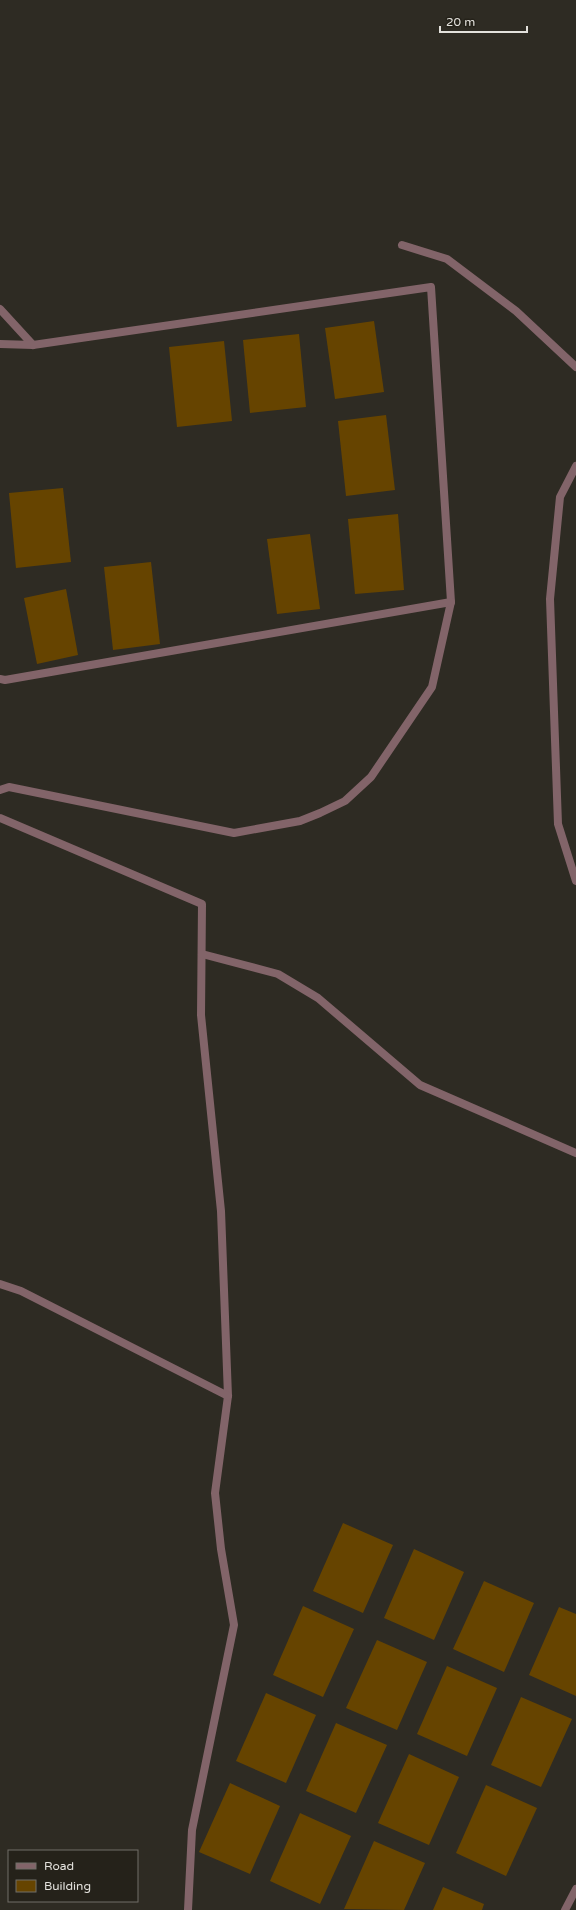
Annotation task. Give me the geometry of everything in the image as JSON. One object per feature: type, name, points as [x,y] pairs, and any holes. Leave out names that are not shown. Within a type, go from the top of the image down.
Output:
[{"type":"street","points":[[402,245],[447,259],[516,311],[576,367]]},
{"type":"street","points":[[0,344],[33,345],[431,287],[451,602],[432,687],[371,777],[345,801],[320,813],[300,821],[234,833],[10,787],[0,790]]},
{"type":"street","points":[[0,309],[33,345]]},
{"type":"street","points":[[576,466],[560,497],[550,599],[558,824],[576,881]]},
{"type":"street","points":[[0,679],[5,680],[451,602]]},
{"type":"street","points":[[0,818],[202,904],[201,1015],[221,1210],[228,1396],[215,1493],[221,1549],[234,1624],[192,1830],[188,1910]]},
{"type":"street","points":[[202,954],[278,974],[318,998],[420,1085],[576,1153]]},
{"type":"street","points":[[0,1284],[21,1291],[228,1396]]},
{"type":"street","points":[[565,1910],[576,1889]]},
{"type":"building","points":[[374,321],[384,392],[335,399],[325,328]]},
{"type":"building","points":[[299,334],[306,407],[250,413],[243,340]]},
{"type":"building","points":[[224,341],[232,421],[177,427],[169,347]]},
{"type":"building","points":[[386,415],[395,490],[346,496],[338,421]]},
{"type":"building","points":[[63,488],[71,562],[16,568],[9,493]]},
{"type":"building","points":[[398,514],[404,590],[355,594],[348,519]]},
{"type":"building","points":[[310,534],[320,609],[277,614],[267,539]]},
{"type":"building","points":[[151,562],[160,644],[113,650],[104,567]]},
{"type":"building","points":[[66,589],[78,655],[37,664],[24,598]]},
{"type":"building","points":[[343,1523],[393,1545],[363,1613],[313,1591]]},
{"type":"building","points":[[414,1549],[464,1572],[434,1640],[384,1618]]},
{"type":"building","points":[[484,1581],[534,1603],[504,1672],[453,1649]]},
{"type":"building","points":[[303,1606],[354,1629],[323,1697],[273,1675]]},
{"type":"building","points":[[559,1607],[576,1614],[576,1696],[529,1675]]},
{"type":"building","points":[[377,1640],[427,1662],[397,1730],[346,1708]]},
{"type":"building","points":[[447,1666],[497,1688],[467,1756],[417,1734]]},
{"type":"building","points":[[266,1693],[316,1715],[286,1783],[236,1761]]},
{"type":"building","points":[[521,1697],[572,1719],[541,1787],[491,1765]]},
{"type":"building","points":[[336,1723],[387,1745],[356,1813],[306,1791]]},
{"type":"building","points":[[409,1754],[459,1777],[429,1845],[378,1823]]},
{"type":"building","points":[[230,1783],[280,1806],[250,1874],[199,1852]]},
{"type":"building","points":[[486,1785],[537,1808],[506,1876],[456,1853]]},
{"type":"building","points":[[300,1813],[351,1836],[320,1904],[270,1881]]},
{"type":"building","points":[[374,1841],[425,1863],[404,1910],[344,1909]]},
{"type":"building","points":[[443,1887],[484,1904],[482,1910],[433,1910]]}]
